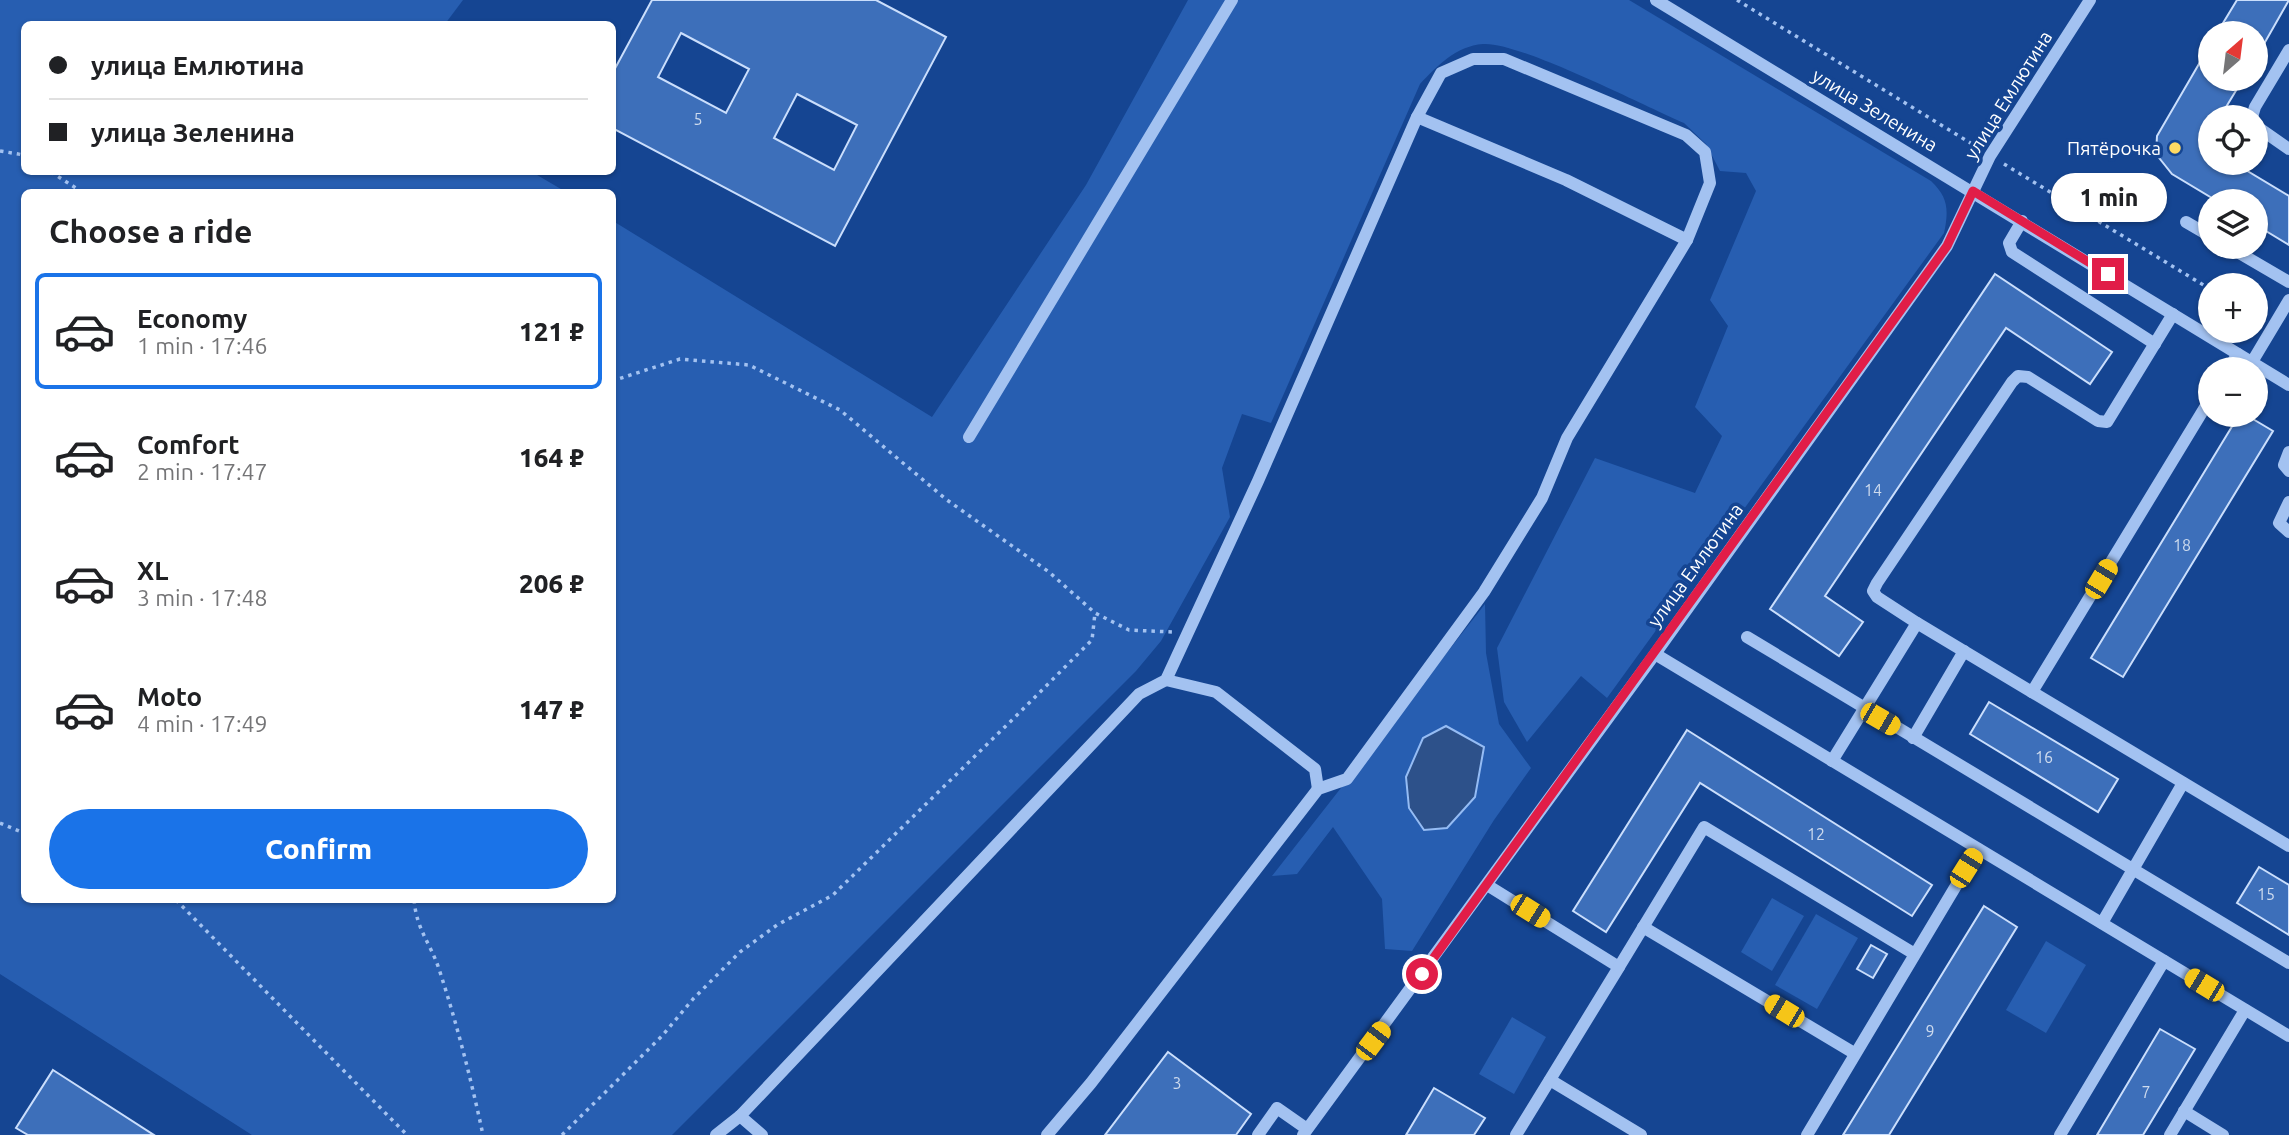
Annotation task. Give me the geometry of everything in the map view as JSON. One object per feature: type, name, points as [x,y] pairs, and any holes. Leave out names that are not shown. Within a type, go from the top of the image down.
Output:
[{"type":"street","points":[[969,437],[1232,0]]},
{"type":"street","name":"улица Зеленина","points":[[1656,0],[2243,357]]},
{"type":"street","name":"улица Емлютина","points":[[1305,1132],[1487,885],[1947,246],[1990,156],[2090,0]]},
{"type":"street","points":[[2256,105],[2289,50]]},
{"type":"street","points":[[716,1135],[740,1116],[1139,694],[1166,680],[1417,117],[1441,73],[1474,59],[1504,59],[1686,135],[1705,152],[1710,183],[1687,240],[1567,438],[1542,498],[1484,592],[1347,779],[1318,789],[1091,1083],[1047,1135]]},
{"type":"street","points":[[1417,117],[1566,180],[1687,240]]},
{"type":"street","points":[[2268,134],[2289,149]]},
{"type":"street","points":[[2022,221],[2009,243],[2012,252],[2155,344]]},
{"type":"street","points":[[2186,222],[2198,229]]},
{"type":"street","points":[[2250,259],[2289,282]]},
{"type":"street","points":[[2255,357],[2289,300]]},
{"type":"street","points":[[2173,314],[2107,422],[2098,421],[2028,377],[2018,376],[1873,591],[1877,597],[1917,623],[2289,846]]},
{"type":"street","name":"улица Зеленина","points":[[2268,372],[2289,385]]},
{"type":"street","points":[[2032,692],[2198,419]]},
{"type":"street","points":[[2289,452],[2284,465],[2289,471]]},
{"type":"street","points":[[2289,502],[2279,523],[2289,532]]},
{"type":"street","points":[[1832,761],[1917,623]]},
{"type":"street","points":[[1747,637],[2289,963]]},
{"type":"street","points":[[1913,738],[1964,651]]},
{"type":"street","points":[[1655,653],[2289,1036]]},
{"type":"street","points":[[1166,680],[1216,692],[1315,769],[1318,789]]},
{"type":"street","points":[[2102,923],[2183,783]]},
{"type":"street","points":[[1516,1135],[1704,827],[1913,953]]},
{"type":"street","points":[[1807,1135],[1913,953],[1978,849]]},
{"type":"street","points":[[1487,885],[1619,967]]},
{"type":"street","points":[[1643,927],[1854,1053]]},
{"type":"street","points":[[2060,1135],[2164,961]]},
{"type":"street","points":[[2170,1135],[2245,1010]]},
{"type":"street","points":[[1549,1080],[1641,1135]]},
{"type":"street","points":[[1258,1135],[1277,1108],[1305,1132]]},
{"type":"street","points":[[2184,1111],[2223,1135]]},
{"type":"street","points":[[740,1116],[762,1135]]},
{"type":"path","points":[[1737,0],[2198,282]]},
{"type":"path","points":[[0,151],[21,154]]},
{"type":"path","points":[[56,175],[77,189]]},
{"type":"path","points":[[616,380],[680,359],[749,365],[840,410],[947,500],[1049,572],[1096,613],[1129,630],[1187,634]]},
{"type":"path","points":[[562,1135],[662,1036],[693,999],[740,952],[776,925],[833,895],[996,736],[1092,640],[1096,613]]},
{"type":"path","points":[[0,823],[21,832]]},
{"type":"path","points":[[179,903],[407,1135]]},
{"type":"path","points":[[414,903],[416,921],[438,964],[466,1053],[483,1135]]},
{"type":"shaded area","points":[[0,0],[463,0],[447,21],[21,21],[21,175],[537,175],[561,189],[21,189],[21,903],[616,903],[616,223],[932,417],[1086,185],[1188,0],[1629,0],[1931,181],[1944,198],[1944,233],[1607,698],[1581,676],[1527,742],[1504,702],[1497,648],[1595,458],[1695,493],[1722,436],[1695,407],[1728,326],[1710,300],[1756,191],[1746,173],[1720,171],[1706,144],[1684,123],[1551,63],[1500,46],[1483,44],[1464,49],[1440,64],[1420,84],[1271,423],[1242,414],[1222,468],[1230,517],[1161,641],[1136,671],[672,1135],[252,1135],[0,974]]},
{"type":"shaded area","points":[[1485,604],[1486,653],[1499,724],[1531,768],[1494,820],[1412,951],[1385,949],[1382,899],[1333,827],[1297,874],[1272,876]]},
{"type":"shaded area","points":[[1446,726],[1484,747],[1475,797],[1447,828],[1424,830],[1409,808],[1406,777],[1423,738]]},
{"type":"shaded area","points":[[1772,898],[1804,916],[1772,971],[1741,952]]},
{"type":"shaded area","points":[[1816,914],[1858,938],[1817,1009],[1775,985]]},
{"type":"shaded area","points":[[2046,941],[2086,965],[2046,1033],[2006,1010]]},
{"type":"shaded area","points":[[1512,1017],[1546,1037],[1514,1094],[1479,1074]]},
{"type":"building","points":[[652,0],[876,0],[946,37],[835,246],[616,130],[616,67]],"holes":[[[681,33],[749,69],[726,113],[658,77]],[[797,94],[857,125],[834,170],[774,138]]]},
{"type":"building","points":[[2237,0],[2289,0],[2268,37],[2268,21],[2224,21]]},
{"type":"building","points":[[2198,66],[2198,91],[2236,91],[2227,105],[2198,105],[2198,175],[2254,175],[2289,196],[2289,245],[2268,232],[2268,189],[2198,190],[2172,174],[2156,154],[2157,136]]},
{"type":"building","points":[[1995,274],[2112,352],[2090,384],[2006,328],[1825,596],[1863,622],[1839,656],[1770,609]]},
{"type":"building","points":[[2232,427],[2266,427],[2273,431],[2123,677],[2091,658]]},
{"type":"building","points":[[1989,702],[2118,779],[2098,812],[1970,734]]},
{"type":"building","points":[[1687,730],[1932,885],[1912,916],[1700,783],[1606,932],[1573,911]]},
{"type":"building","points":[[2259,867],[2289,885],[2289,935],[2237,903]]},
{"type":"building","points":[[1984,906],[2017,927],[1889,1135],[1843,1135]]},
{"type":"building","points":[[1871,945],[1887,954],[1873,978],[1857,969]]},
{"type":"building","points":[[2160,1029],[2195,1049],[2143,1135],[2097,1135]]},
{"type":"building","points":[[1168,1052],[1251,1114],[1236,1135],[1105,1135]]},
{"type":"building","points":[[53,1070],[154,1135],[28,1135],[16,1128]]},
{"type":"building","points":[[1434,1088],[1485,1118],[1474,1135],[1406,1135]]},
{"type":"place","name":"Пятёрочка","points":[[2175,148]]},
{"type":"route","points":[[1422,974],[1947,246],[1973,191],[2108,274]]}]
